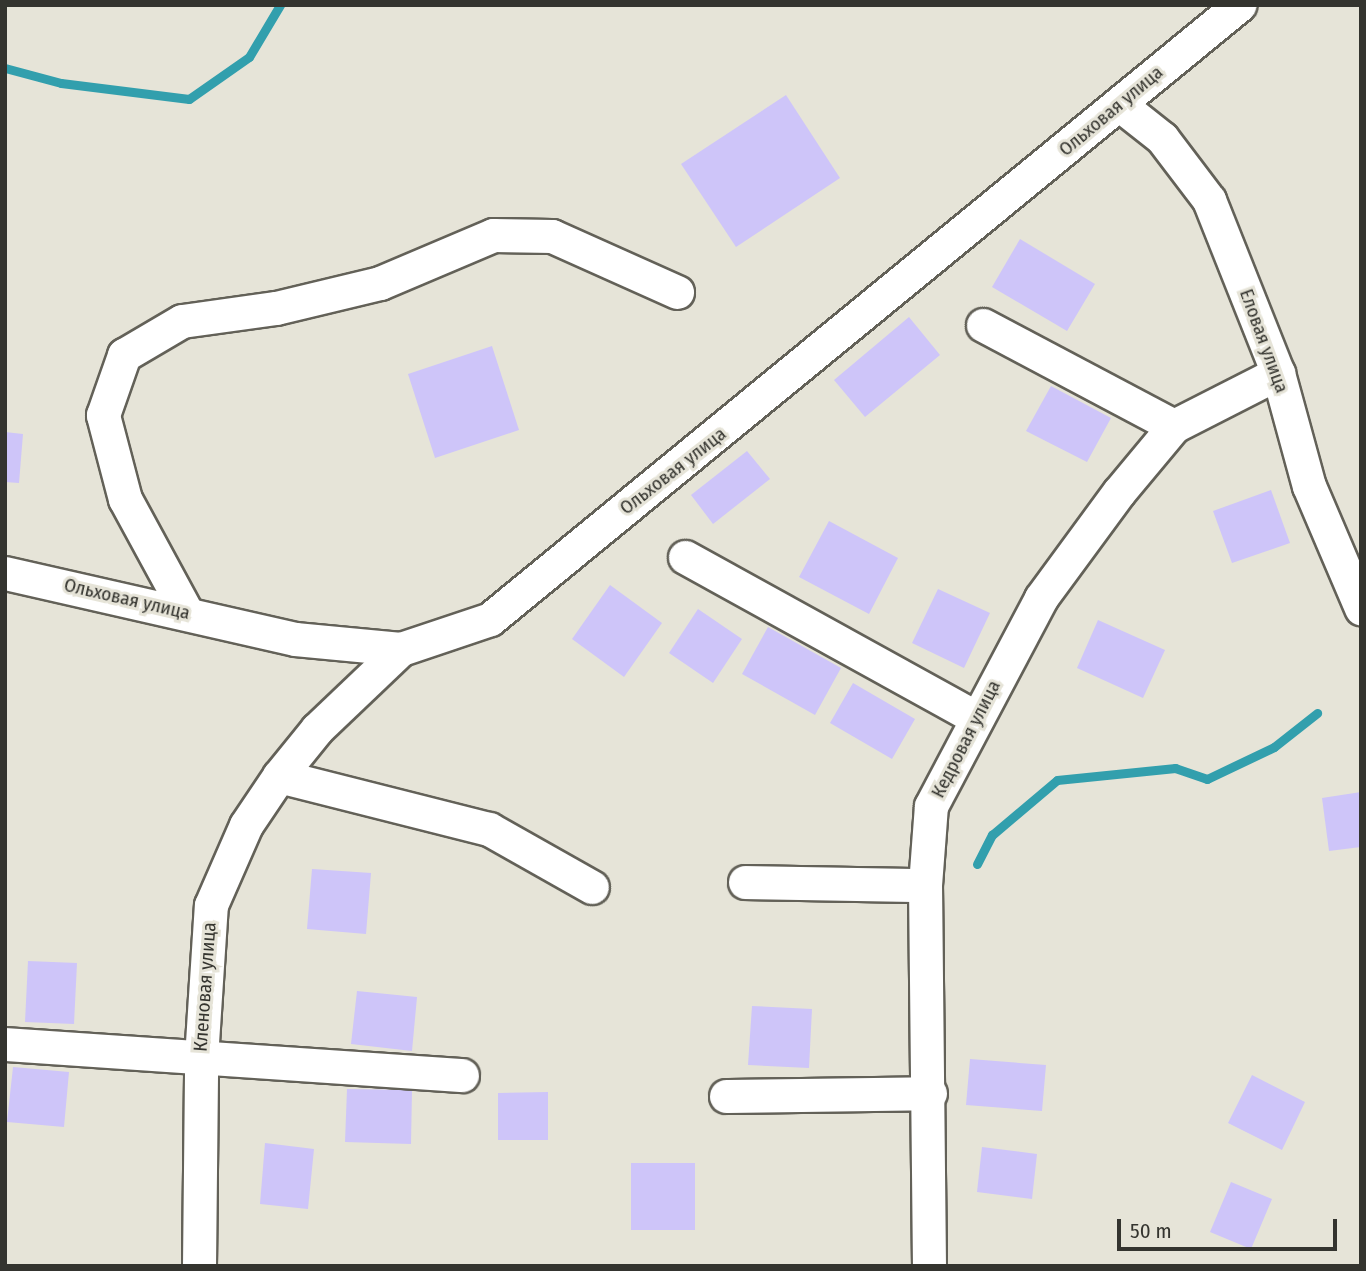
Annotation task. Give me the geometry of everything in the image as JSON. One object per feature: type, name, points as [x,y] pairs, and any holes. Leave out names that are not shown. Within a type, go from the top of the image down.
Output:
[{"type":"street","name":"Ольховая улица","points":[[5,573],[295,639],[401,649],[490,619],[1239,5]]},
{"type":"street","name":"Еловая улица","points":[[1119,104],[1162,138],[1209,200],[1278,373],[1309,486],[1361,608]]},
{"type":"street","points":[[187,613],[125,499],[103,415],[124,355],[182,321],[276,308],[380,284],[493,235],[552,236],[677,292]]},
{"type":"street","points":[[984,325],[1174,426]]},
{"type":"street","name":"Кедровая улица","points":[[929,1266],[930,1093],[925,884],[931,806],[975,718],[1041,598],[1174,426],[1278,373]]},
{"type":"street","points":[[685,556],[975,718]]},
{"type":"street","name":"Кленовая улица","points":[[199,1266],[201,1058],[211,905],[246,825],[279,776],[317,729],[401,649]]},
{"type":"street","points":[[279,776],[489,829],[592,887]]},
{"type":"street","points":[[745,882],[925,884]]},
{"type":"street","points":[[5,1044],[462,1075]]},
{"type":"street","points":[[726,1096],[930,1093]]},
{"type":"building","points":[[786,95],[840,178],[736,247],[681,164]]},
{"type":"building","points":[[1020,239],[1095,284],[1067,331],[992,287]]},
{"type":"building","points":[[909,317],[940,355],[865,417],[834,380]]},
{"type":"building","points":[[492,346],[519,430],[435,458],[408,374]]},
{"type":"building","points":[[1051,386],[1111,418],[1087,462],[1026,431]]},
{"type":"building","points":[[5,432],[23,434],[19,483],[5,482]]},
{"type":"building","points":[[747,451],[770,479],[713,524],[691,495]]},
{"type":"building","points":[[1271,490],[1290,543],[1232,563],[1213,511]]},
{"type":"building","points":[[829,521],[898,558],[869,614],[799,577]]},
{"type":"building","points":[[610,585],[662,623],[624,677],[572,639]]},
{"type":"building","points":[[938,589],[990,613],[964,668],[912,643]]},
{"type":"building","points":[[698,609],[742,639],[713,683],[669,653]]},
{"type":"building","points":[[1098,620],[1165,650],[1143,698],[1077,668]]},
{"type":"building","points":[[768,627],[841,668],[815,715],[742,674]]},
{"type":"building","points":[[853,683],[915,719],[892,759],[830,723]]},
{"type":"building","points":[[1361,792],[1361,847],[1329,851],[1322,798]]},
{"type":"building","points":[[312,869],[371,873],[366,934],[307,929]]},
{"type":"building","points":[[28,961],[77,963],[74,1024],[25,1022]]},
{"type":"building","points":[[357,991],[417,997],[412,1051],[351,1044]]},
{"type":"building","points":[[752,1006],[812,1009],[809,1068],[748,1065]]},
{"type":"building","points":[[970,1059],[1046,1065],[1042,1111],[966,1105]]},
{"type":"building","points":[[13,1067],[69,1072],[64,1127],[7,1122]]},
{"type":"building","points":[[1252,1075],[1305,1102],[1282,1150],[1228,1123]]},
{"type":"building","points":[[347,1089],[412,1090],[411,1144],[345,1142]]},
{"type":"building","points":[[548,1092],[548,1140],[498,1140],[498,1093]]},
{"type":"building","points":[[265,1143],[314,1149],[308,1209],[260,1204]]},
{"type":"building","points":[[982,1147],[1037,1154],[1032,1199],[977,1192]]},
{"type":"building","points":[[631,1163],[695,1163],[695,1230],[631,1230]]},
{"type":"building","points":[[1231,1182],[1272,1199],[1251,1249],[1210,1232]]},
{"type":"waterway","points":[[5,68],[61,83],[189,99],[249,57],[280,5]]},
{"type":"waterway","points":[[977,864],[992,835],[1057,780],[1175,768],[1207,779],[1274,747],[1317,713]]}]
